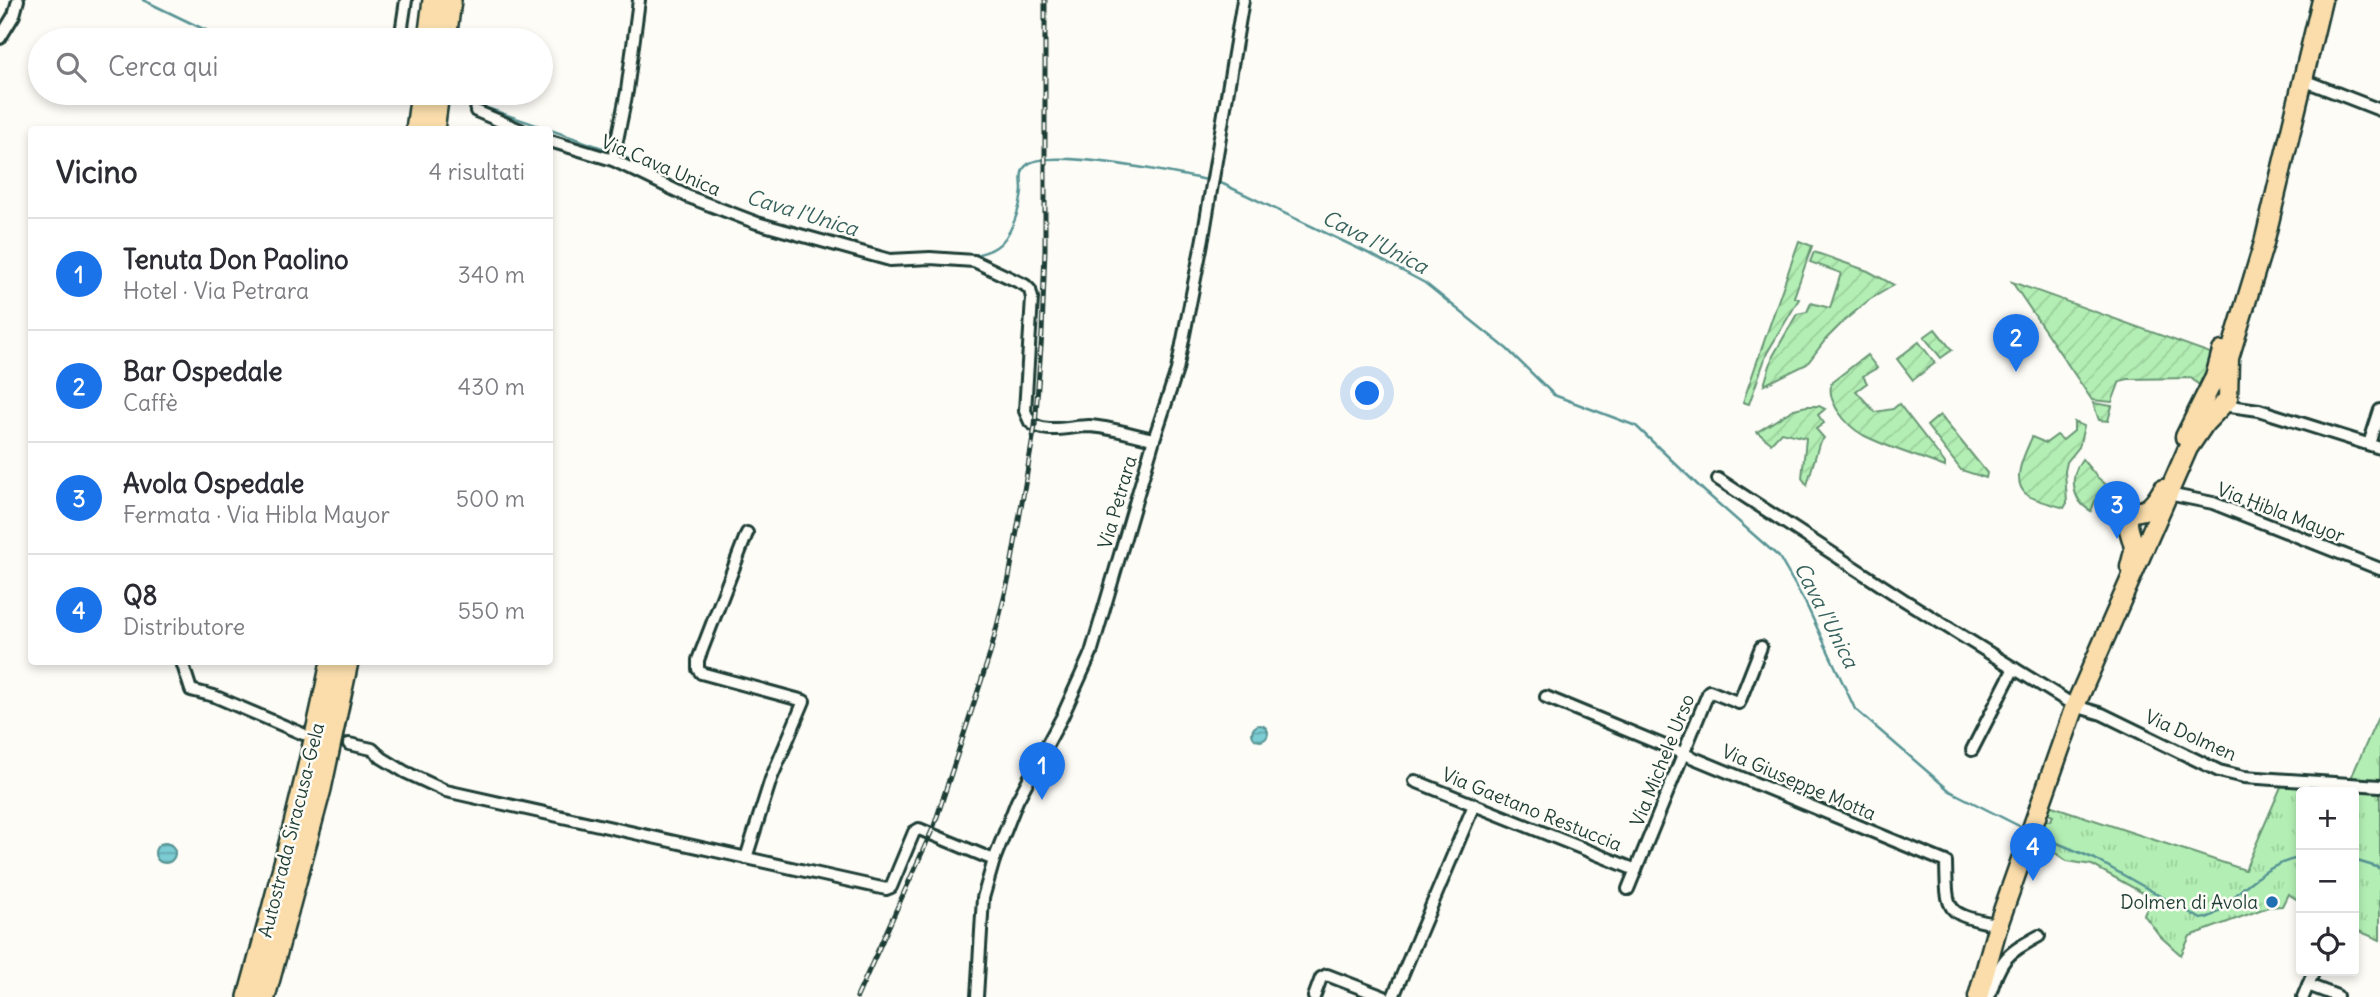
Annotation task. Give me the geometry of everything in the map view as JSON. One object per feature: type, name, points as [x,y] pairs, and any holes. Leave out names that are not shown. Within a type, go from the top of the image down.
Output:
[{"type":"highway","points":[[430,28],[433,0]]},
{"type":"highway","points":[[448,28],[451,0]]},
{"type":"highway","points":[[418,126],[427,105]]},
{"type":"highway","points":[[433,105],[434,126]]},
{"type":"highway","name":"Autostrada Siracusa-Gela","points":[[248,997],[289,849],[330,665]]},
{"type":"highway","name":"Autostrada Siracusa-Gela","points":[[265,997],[317,801],[347,665]]},
{"type":"main road","points":[[2149,521],[2168,495],[2188,448],[2225,398],[2229,358],[2264,243],[2322,0]]},
{"type":"main road","points":[[1981,994],[1998,925],[2075,706],[2125,588],[2138,564],[2158,498],[2189,426],[2215,377],[2220,355],[2241,313]]},
{"type":"main road","points":[[2208,390],[2218,384],[2225,398]]},
{"type":"main road","points":[[2125,588],[2134,552],[2129,517],[2135,511],[2149,521]]},
{"type":"street","points":[[0,38],[14,15],[18,0]]},
{"type":"street","points":[[402,28],[406,0]]},
{"type":"street","points":[[613,160],[627,91],[639,0]]},
{"type":"street","name":"Via Petrara","points":[[977,997],[982,907],[994,860],[1017,800],[1062,717],[1091,653],[1177,370],[1203,238],[1243,0]]},
{"type":"street","points":[[2303,80],[2380,110]]},
{"type":"street","points":[[477,111],[512,126]]},
{"type":"street","name":"Via Cava Unica","points":[[553,142],[613,160],[689,197],[757,223],[890,260],[930,258],[974,261],[1025,285],[1032,298],[1025,411],[1030,422],[1041,428],[1089,426],[1154,439]]},
{"type":"street","points":[[2225,398],[2374,446],[2380,410]]},
{"type":"street","name":"Via Dolmen","points":[[1717,478],[2075,706],[2111,718],[2219,771],[2244,776],[2380,786]]},
{"type":"street","name":"Via Hibla Mayor","points":[[2168,495],[2213,503],[2380,569]]},
{"type":"street","points":[[747,533],[698,660],[698,668],[701,673],[804,701],[771,779],[747,858]]},
{"type":"street","name":"Via Michele Urso","points":[[1628,889],[1709,691],[1739,703],[1761,647]]},
{"type":"street","points":[[183,665],[191,690],[214,696],[303,734]]},
{"type":"street","points":[[1972,750],[2014,668]]},
{"type":"street","name":"Via Giuseppe Motta","points":[[1546,697],[1946,862],[1947,901],[1951,910],[1960,916],[1998,925]]},
{"type":"street","points":[[349,744],[372,750],[405,772],[446,791],[886,889],[891,887],[914,832],[919,829],[994,860]]},
{"type":"street","name":"Via Gaetano Restuccia","points":[[1415,781],[1636,870]]},
{"type":"street","points":[[1393,997],[1474,805]]},
{"type":"street","points":[[1981,994],[2005,957],[2039,936]]},
{"type":"street","points":[[1314,997],[1321,978],[1327,975],[1384,997]]},
{"type":"street","points":[[2304,997],[2312,976]]},
{"type":"street","points":[[2308,985],[2337,996]]},
{"type":"green space","points":[[1799,241],[1812,246],[1794,297],[1799,299],[1767,353],[1749,404],[1743,402]]},
{"type":"green space","points":[[1814,252],[1868,271],[1894,285],[1869,300],[1845,320],[1807,364],[1764,385],[1773,356],[1797,314],[1807,312],[1811,303],[1830,308],[1841,273],[1810,262]]},
{"type":"green space","points":[[2012,282],[2213,354],[2199,385],[2191,378],[2128,379],[2120,381],[2112,402],[2092,400]]},
{"type":"green space","points":[[1935,329],[1952,350],[1941,358],[1924,337]]},
{"type":"green space","points":[[1919,342],[1935,363],[1913,380],[1897,359]]},
{"type":"green space","points":[[1867,355],[1877,368],[1863,376],[1867,383],[1856,391],[1875,412],[1893,409],[1899,404],[1945,463],[1945,467],[1863,435],[1850,426],[1839,412],[1832,397],[1832,382]]},
{"type":"green space","points":[[2093,403],[2112,406],[2108,421],[2099,420]]},
{"type":"green space","points":[[1807,406],[1825,409],[1818,415],[1824,423],[1816,429],[1824,438],[1819,444],[1807,485],[1802,478],[1806,438],[1781,432],[1771,443],[1757,432],[1794,409]]},
{"type":"green space","points":[[1940,415],[1987,473],[1986,478],[1961,470],[1927,426]]},
{"type":"green space","points":[[2074,422],[2084,426],[2079,447],[2067,462],[2067,503],[2064,508],[2027,495],[2019,482],[2019,474],[2032,437],[2046,443],[2057,435],[2063,440],[2074,431]]},
{"type":"green space","points":[[2082,459],[2109,487],[2106,496],[2098,494],[2091,511],[2079,501],[2074,487],[2075,473]]},
{"type":"green space","points":[[2378,717],[2380,781],[2351,778]]},
{"type":"green space","points":[[2283,782],[2294,787],[2306,785],[2336,787],[2296,787],[2296,899],[2288,894],[2282,906],[2268,907],[2190,936],[2181,955],[2160,936],[2144,915],[2152,898],[2092,865],[2067,861],[2038,841],[2044,820],[2050,821],[2053,816],[2046,813],[2049,805],[2245,870]]},
{"type":"green space","points":[[2359,789],[2380,790],[2380,940],[2359,931]]},
{"type":"water","points":[[1260,725],[1268,733],[1260,741],[1252,733]]},
{"type":"water","points":[[165,843],[172,846],[175,853],[172,860],[165,863],[158,860],[155,853],[158,846]]},
{"type":"waterway","name":"Cava l'Unica","points":[[143,0],[201,28]]},
{"type":"waterway","name":"Cava l'Unica","points":[[478,105],[539,126]]},
{"type":"waterway","name":"Cava l'Unica","points":[[553,131],[611,151]]},
{"type":"waterway","name":"Cava l'Unica","points":[[617,153],[692,192]]},
{"type":"waterway","name":"Cava l'Unica","points":[[971,256],[993,249],[1006,237],[1020,204],[1023,170],[1027,165],[1039,160],[1085,160],[1207,180]]},
{"type":"waterway","name":"Cava l'Unica","points":[[1221,183],[1425,283],[1507,349],[1554,395],[1636,426],[1779,557],[1806,604],[1855,709],[1950,791],[2023,828]]},
{"type":"waterway","name":"Cava l'Unica","points":[[2036,834],[2095,859],[2201,919],[2221,910],[2242,889],[2266,871],[2296,859]]},
{"type":"waterway","name":"Cava l'Unica","points":[[2359,862],[2380,868]]},
{"type":"railway","points":[[857,997],[934,826],[990,654],[1009,578],[1035,426],[1042,333],[1045,249],[1045,0]]},
{"type":"place","name":"Bar Ospedale","points":[[2016,372]]},
{"type":"place","name":"Avola Ospedale","points":[[2117,539]]},
{"type":"place","name":"Tenuta Don Paolino","points":[[1042,800]]},
{"type":"place","name":"Q8","points":[[2033,881]]},
{"type":"place","name":"Dolmen di Avola","points":[[2272,902]]}]
